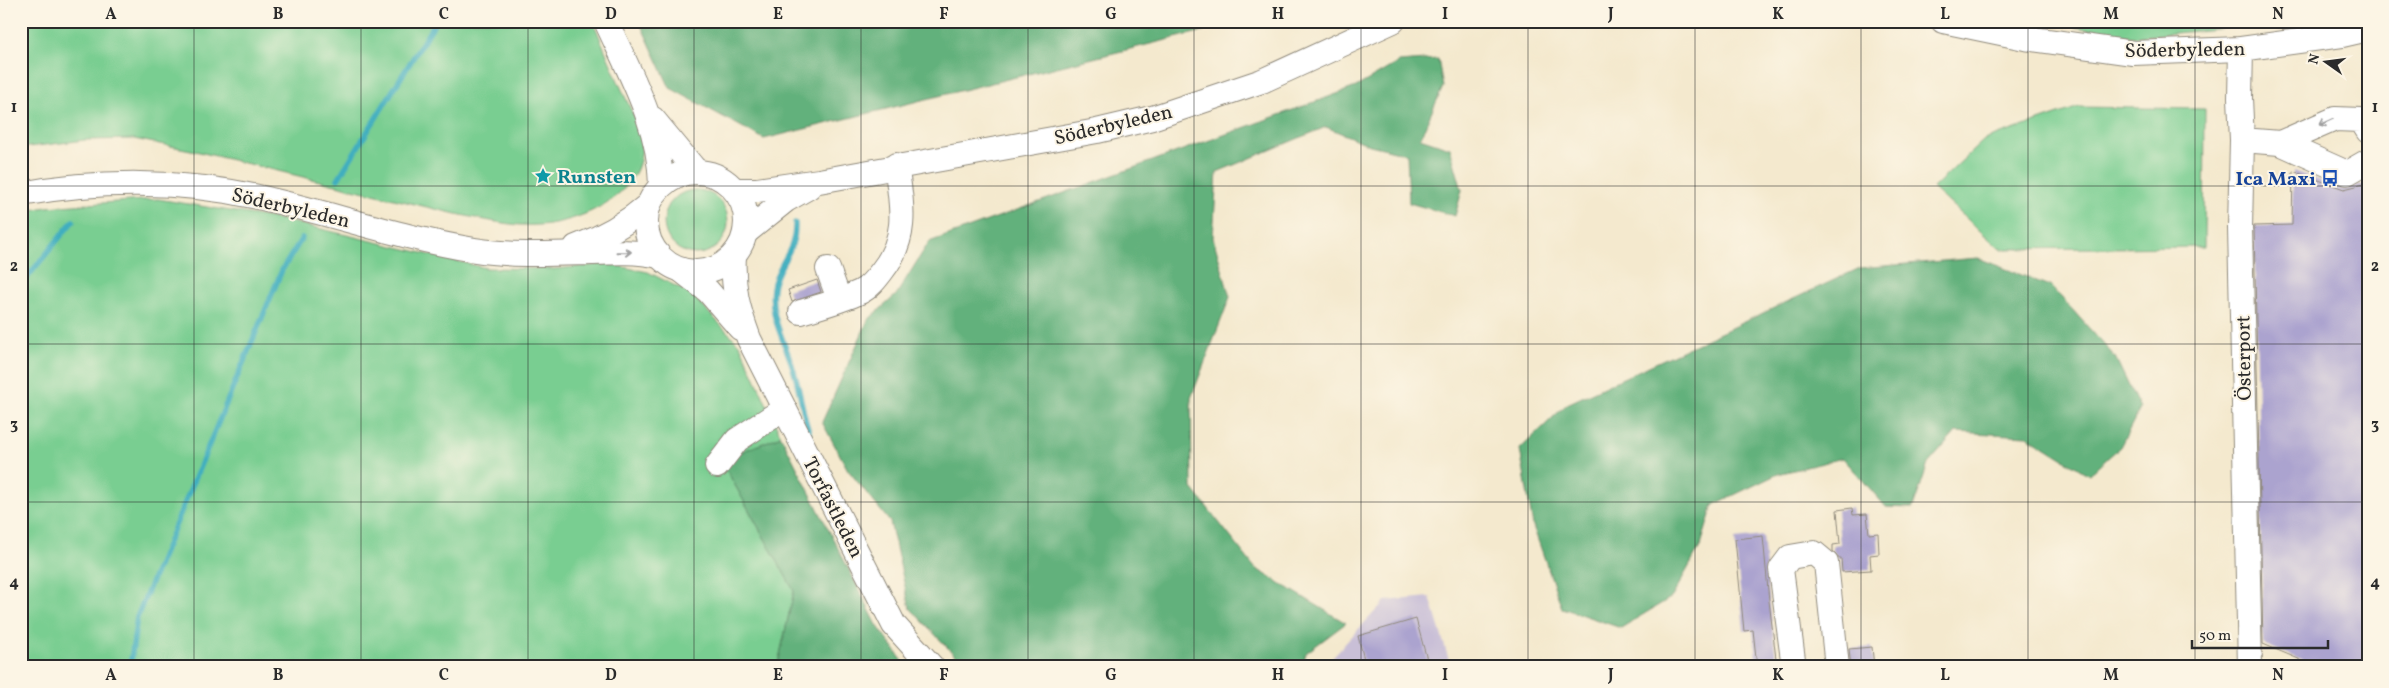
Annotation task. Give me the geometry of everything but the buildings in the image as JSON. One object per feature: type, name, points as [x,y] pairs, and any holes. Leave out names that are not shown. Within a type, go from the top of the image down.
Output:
[{"type":"street","points":[[606,21],[647,112],[660,162],[654,195],[646,218],[646,232],[651,245],[659,256],[681,270],[704,271],[716,268],[734,255],[741,245],[745,233],[746,218],[743,203],[736,190],[725,180],[711,173],[683,172],[654,195]]},
{"type":"street","name":"Söderbyleden","points":[[736,190],[757,190],[819,181],[896,165],[1097,131],[1152,118],[1262,81],[1393,21]]},
{"type":"street","name":"Söderbyleden","points":[[1943,21],[2025,38],[2134,53],[2241,49],[2340,28],[2368,29]]},
{"type":"street","name":"Österport","points":[[2241,49],[2240,98],[2242,140],[2240,228],[2250,667]]},
{"type":"street","points":[[647,112],[696,171]]},
{"type":"street","points":[[2280,143],[2335,118],[2366,125]]},
{"type":"street","points":[[2242,140],[2280,143],[2347,173],[2368,160]]},
{"type":"street","points":[[801,312],[861,292],[873,282],[898,246],[902,228],[902,205],[896,165]]},
{"type":"street","name":"Söderbyleden","points":[[745,233],[786,200],[819,181]]},
{"type":"street","name":"Söderbyleden","points":[[21,194],[84,185],[164,185],[208,189],[257,196],[474,250],[527,255],[640,252],[659,256]]},
{"type":"street","name":"Söderbyleden","points":[[557,254],[602,238],[631,220],[654,195]]},
{"type":"street","name":"Torfastleden","points":[[734,255],[733,275],[736,300],[749,339],[894,624],[919,662]]},
{"type":"street","points":[[828,269],[839,300]]},
{"type":"street","name":"Torfastleden","points":[[681,270],[708,291],[749,339]]},
{"type":"street","points":[[716,466],[737,440],[784,409]]},
{"type":"street","points":[[1794,667],[1781,569],[1790,557],[1814,553],[1826,562],[1837,667]]},
{"type":"shaded area","points":[[1430,597],[1451,667],[1323,667],[1385,601]]},
{"type":"green space","points":[[21,21],[593,21],[638,125],[641,153],[636,171],[626,186],[612,199],[595,210],[557,223],[518,225],[456,214],[191,150],[134,139],[85,140],[21,148]]},
{"type":"green space","points":[[639,21],[1244,21],[764,139],[670,88]]},
{"type":"green space","points":[[2041,21],[2289,21],[2289,22],[2134,37]]},
{"type":"green space","points":[[1438,59],[1443,87],[1420,138],[1450,148],[1462,190],[1455,216],[1409,203],[1407,154],[1370,145],[1326,127],[1217,172],[1213,238],[1230,297],[1191,398],[1192,488],[1255,568],[1346,623],[1306,653],[1302,667],[966,667],[910,608],[890,522],[848,470],[822,422],[868,320],[896,295],[929,242],[1356,87],[1399,62]]},
{"type":"green space","points":[[2079,107],[2205,109],[2204,247],[2000,249],[1933,188],[1984,140]]},
{"type":"green space","points":[[696,190],[708,192],[719,199],[726,210],[728,222],[726,234],[719,245],[708,252],[696,254],[684,252],[673,245],[666,234],[664,222],[666,210],[673,199],[684,192]]},
{"type":"green space","points":[[158,199],[279,219],[486,268],[555,269],[608,264],[648,272],[691,294],[740,345],[781,436],[721,460],[794,591],[778,664],[783,667],[21,667],[21,212],[46,207]]},
{"type":"green space","points":[[1978,258],[2052,287],[2115,357],[2140,409],[2120,447],[2089,475],[2027,436],[1956,432],[1928,464],[1913,508],[1886,507],[1843,458],[1778,474],[1713,505],[1701,545],[1672,597],[1621,628],[1562,608],[1533,526],[1520,449],[1567,404],[1860,268]]},
{"type":"green space","points":[[781,436],[877,625],[907,667],[783,667],[778,664],[794,591],[721,460]]},
{"type":"waterway","points":[[338,179],[436,21]]},
{"type":"waterway","points":[[21,285],[73,221]]},
{"type":"waterway","points":[[795,223],[793,242],[775,280],[772,299],[775,319],[790,358],[809,432]]},
{"type":"waterway","points":[[130,667],[137,617],[282,270],[302,238]]},
{"type":"place","name":"Runsten","points":[[543,176]]},
{"type":"place","name":"Ica Maxi","points":[[2330,178]]}]
